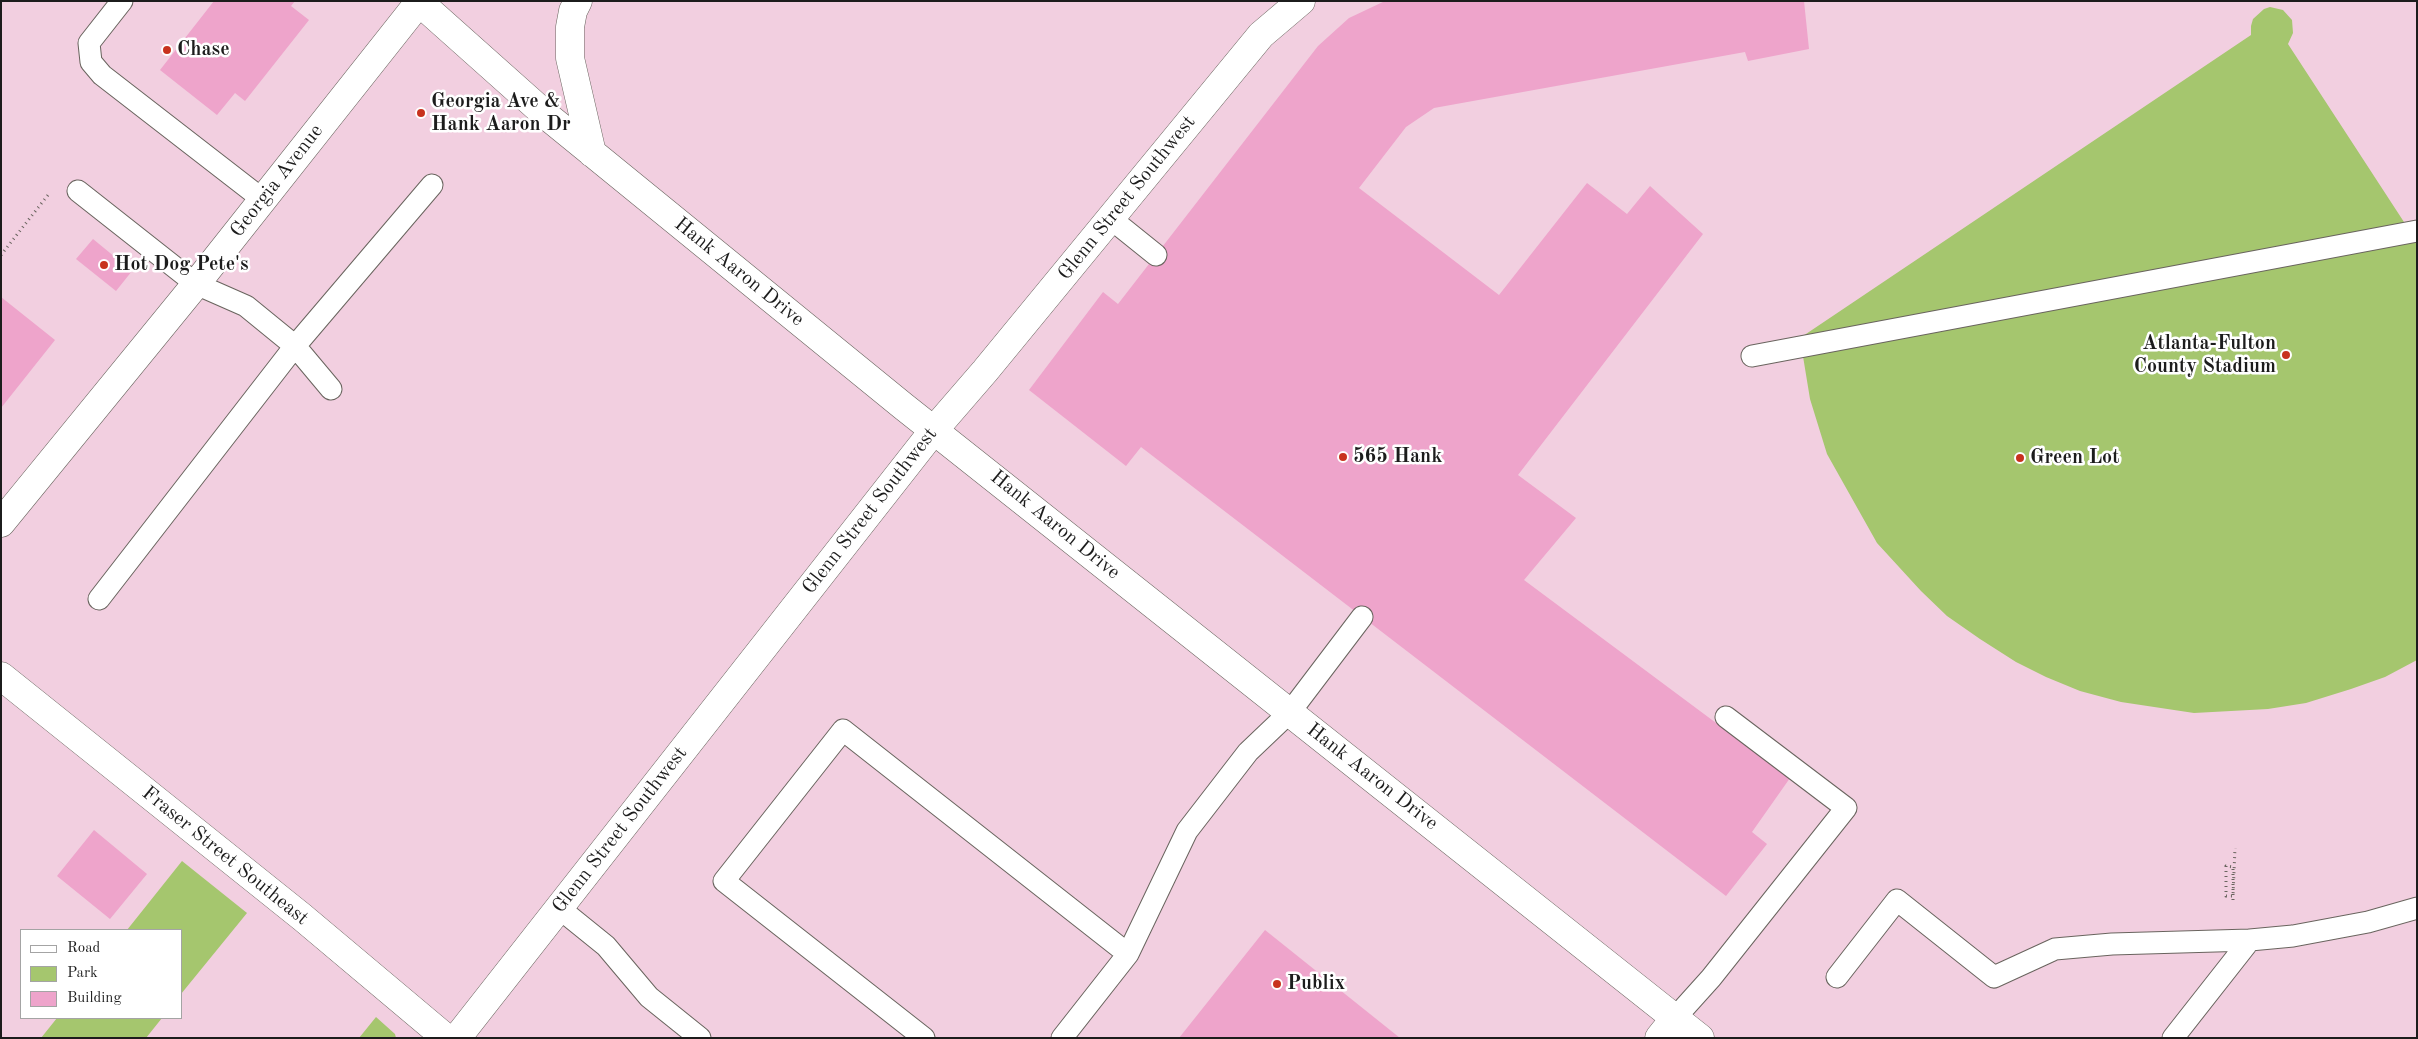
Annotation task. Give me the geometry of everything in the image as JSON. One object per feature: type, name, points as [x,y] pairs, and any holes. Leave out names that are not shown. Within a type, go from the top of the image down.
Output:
[{"type":"main road","points":[[578,1],[573,11],[570,27],[570,58],[592,153]]},
{"type":"main road","name":"Glenn Street Southwest","points":[[457,1038],[934,430],[985,371],[1261,35],[1301,1]]},
{"type":"main road","name":"Georgia Avenue","points":[[1,523],[196,284],[419,2]]},
{"type":"main road","name":"Hank Aaron Drive","points":[[419,2],[547,116],[592,153],[934,430],[1290,712],[1667,1028],[1700,1038]]},
{"type":"main road","name":"Fraser Street Southeast","points":[[1,676],[302,917],[446,1038]]},
{"type":"lane","points":[[122,1],[89,44],[91,62],[102,75],[262,199]]},
{"type":"lane","points":[[99,599],[295,346],[432,185]]},
{"type":"lane","points":[[78,191],[196,284],[246,306],[295,346],[331,388]]},
{"type":"lane","points":[[1110,218],[1156,255]]},
{"type":"lane","points":[[1752,356],[2417,231]]},
{"type":"lane","points":[[1062,1038],[1128,954],[1187,831],[1248,752],[1290,712],[1362,617]]},
{"type":"lane","points":[[1667,1028],[1711,978],[1846,808],[1726,717]]},
{"type":"lane","points":[[924,1038],[724,881],[843,730],[1128,954]]},
{"type":"lane","points":[[1837,977],[1897,900],[1994,977],[2055,949],[2112,944],[2250,940],[2293,936],[2368,922],[2417,908]]},
{"type":"lane","points":[[559,908],[606,946],[649,997],[700,1038]]},
{"type":"lane","points":[[2173,1038],[2250,940]]},
{"type":"path","points":[[1,256],[48,195],[55,201]]},
{"type":"path","points":[[2233,898],[2235,848]]},
{"type":"path","points":[[2226,866],[2233,867],[2233,898],[2226,896],[2226,866]]},
{"type":"shaded area","points":[[1,1],[2417,1],[2417,1038],[1,1038]]},
{"type":"green space","points":[[2270,7],[2283,10],[2292,20],[2293,33],[2288,44],[2417,242],[2417,660],[2385,677],[2351,689],[2306,703],[2268,709],[2194,713],[2121,702],[2080,691],[2046,677],[2016,662],[1980,639],[1947,616],[1877,543],[1827,454],[1810,399],[1800,338],[2251,35],[2253,19],[2264,9]]},
{"type":"green space","points":[[182,861],[247,913],[182,993],[182,929],[128,929]]},
{"type":"green space","points":[[376,1017],[395,1034],[396,1038],[359,1038]]},
{"type":"green space","points":[[56,1019],[161,1019],[146,1038],[41,1038]]},
{"type":"building","points":[[214,1],[295,1],[291,6],[309,20],[245,101],[235,93],[217,115],[160,70]]},
{"type":"building","name":"565 Hank","points":[[1385,1],[1804,1],[1809,49],[1748,61],[1745,52],[1434,108],[1406,127],[1359,188],[1499,295],[1587,183],[1627,214],[1650,186],[1703,234],[1518,475],[1576,518],[1524,580],[1790,778],[1752,832],[1767,844],[1726,896],[1141,447],[1126,466],[1029,390],[1103,292],[1118,304],[1318,46],[1349,18]]},
{"type":"building","name":"Hot Dog Pete's","points":[[93,239],[132,271],[116,291],[76,259]]},
{"type":"building","points":[[1,297],[55,340],[1,408]]},
{"type":"building","points":[[94,830],[147,874],[110,919],[57,876]]},
{"type":"building","name":"Publix","points":[[1265,930],[1400,1038],[1179,1038]]},
{"type":"place","name":"Chase","points":[[167,50]]},
{"type":"place","name":"Georgia Ave & Hank Aaron Dr","points":[[421,113]]},
{"type":"place","name":"Hot Dog Pete's","points":[[104,265]]},
{"type":"place","name":"Atlanta-Fulton County Stadium","points":[[2286,355]]},
{"type":"place","name":"565 Hank","points":[[1343,457]]},
{"type":"place","name":"Green Lot","points":[[2020,458]]},
{"type":"place","name":"Publix","points":[[1277,984]]}]
